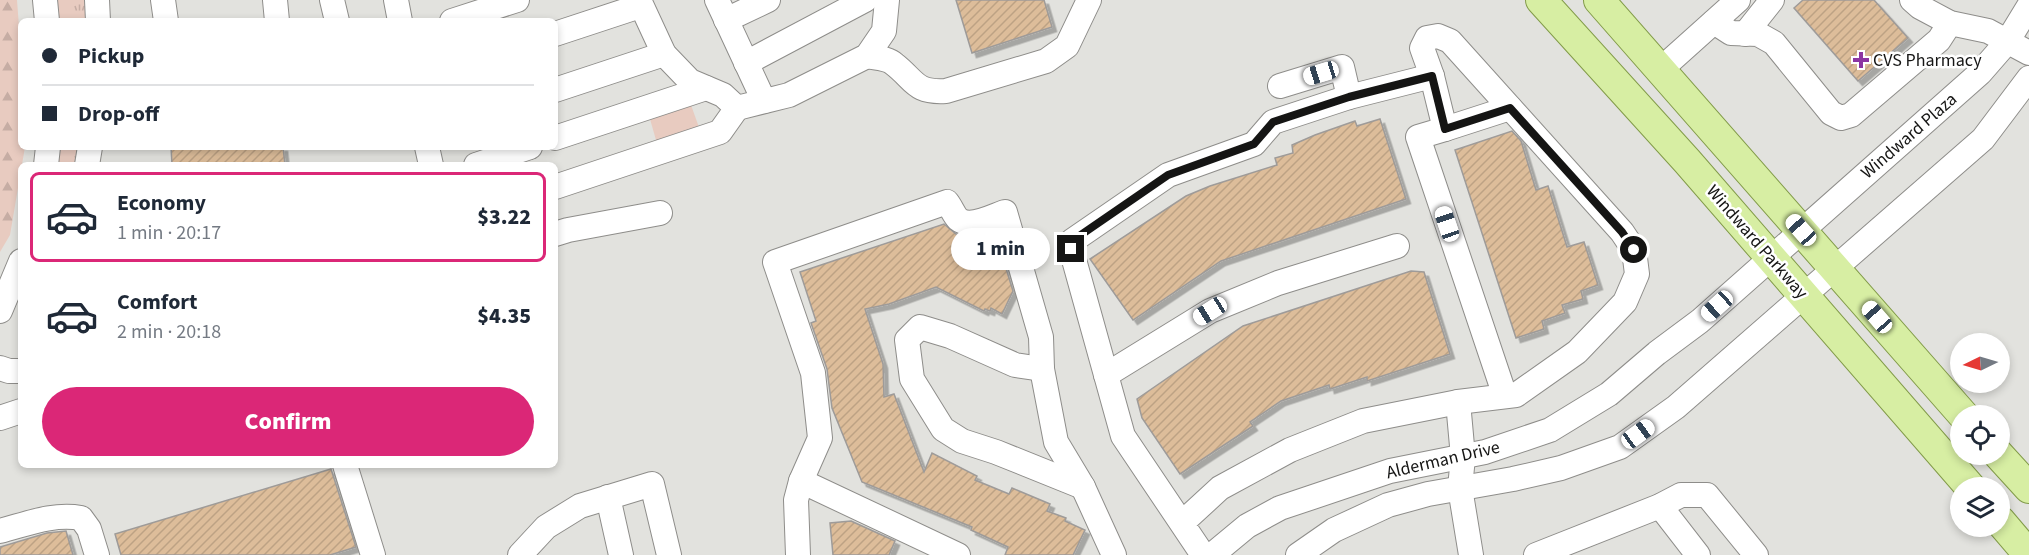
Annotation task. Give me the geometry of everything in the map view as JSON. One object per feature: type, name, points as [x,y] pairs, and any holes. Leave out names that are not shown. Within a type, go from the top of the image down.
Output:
[{"type":"main road","name":"Windward Parkway","points":[[1541,0],[1687,161],[1961,477]]},
{"type":"main road","points":[[1599,0],[1954,405]]},
{"type":"main road","points":[[2008,465],[2029,488]]},
{"type":"main road","points":[[2010,533],[2029,555]]},
{"type":"street","points":[[45,0],[47,18]]},
{"type":"street","points":[[97,0],[98,18]]},
{"type":"street","points":[[163,0],[166,18]]},
{"type":"street","points":[[275,0],[277,18]]},
{"type":"street","points":[[396,0],[399,18]]},
{"type":"street","points":[[461,18],[517,0]]},
{"type":"street","points":[[764,101],[721,10],[768,0]]},
{"type":"street","points":[[867,56],[893,62],[913,84],[932,92],[946,91],[1046,61],[1067,46],[1089,0]]},
{"type":"street","points":[[1660,70],[1738,0]]},
{"type":"street","points":[[1745,33],[1772,0]]},
{"type":"street","points":[[1912,0],[1920,7],[1950,23],[1988,31],[2029,53]]},
{"type":"street","points":[[558,33],[639,3],[664,54],[690,81],[723,95],[737,108]]},
{"type":"street","points":[[558,186],[713,135],[720,132],[737,108],[789,95],[867,56],[884,31],[876,3],[746,63]]},
{"type":"street","name":"Windward Plaza","points":[[1801,230],[1980,73],[2007,42],[2029,6]]},
{"type":"street","points":[[1714,22],[1731,33],[1758,34],[1774,43],[1831,113],[1841,118],[1851,116],[1940,40],[1950,23]]},
{"type":"street","points":[[1182,522],[1220,488],[1290,450],[1363,422],[1458,402],[1516,395],[1577,352],[1624,302],[1637,274],[1634,250],[1622,232],[1450,41],[1438,36],[1427,38],[1422,48],[1432,76],[1445,129]]},
{"type":"street","points":[[558,89],[664,54]]},
{"type":"street","points":[[1280,86],[1342,67],[1349,97]]},
{"type":"street","points":[[1203,555],[1123,436],[1071,249],[1072,241],[1168,175],[1254,144],[1273,122],[1349,97],[1432,76]]},
{"type":"street","points":[[1804,296],[1983,139],[2029,78]]},
{"type":"street","points":[[558,137],[706,88]]},
{"type":"street","points":[[1505,396],[1418,137],[1510,108]]},
{"type":"street","points":[[485,162],[521,150]]},
{"type":"street","points":[[798,555],[796,500],[801,481],[820,438],[813,373],[775,262],[947,202],[959,220],[968,222],[1005,212],[1041,337],[1042,369],[1056,442],[1083,487],[1114,555]]},
{"type":"street","points":[[558,233],[660,213]]},
{"type":"street","name":"Alderman Drive","points":[[1212,555],[1247,526],[1280,508],[1390,471],[1485,452],[1550,430],[1609,394],[1657,353],[1700,321],[1801,230]]},
{"type":"street","points":[[1106,375],[1210,311],[1278,283],[1397,246]]},
{"type":"street","points":[[18,268],[0,311],[18,291]]},
{"type":"street","name":"Alderman Drive","points":[[1298,555],[1334,530],[1388,505],[1428,494],[1561,468],[1620,447],[1676,407],[1804,296]]},
{"type":"street","points":[[1042,369],[1015,365],[950,336],[920,327],[907,340],[912,379],[943,429],[962,441],[1083,487]]},
{"type":"street","points":[[0,368],[18,371]]},
{"type":"street","points":[[1458,402],[1463,457],[1460,488],[1471,555]]},
{"type":"street","points":[[0,418],[18,412]]},
{"type":"street","points":[[346,468],[373,555]]},
{"type":"street","points":[[801,481],[958,555]]},
{"type":"street","points":[[520,555],[546,527],[580,506],[652,484],[669,555]]},
{"type":"street","points":[[1536,555],[1660,506],[1681,495],[1707,495],[1756,555]]},
{"type":"street","points":[[608,497],[621,555]]},
{"type":"street","points":[[1660,506],[1698,555]]},
{"type":"street","points":[[0,531],[51,517],[81,518],[89,529],[97,555]]},
{"type":"green space","points":[[0,0],[17,0],[18,150],[24,150],[22,162],[18,162],[18,188],[10,235],[0,252]]},
{"type":"green space","points":[[55,0],[85,0],[87,18],[57,18]]},
{"type":"green space","points":[[691,105],[701,133],[658,147],[650,119]]},
{"type":"green space","points":[[58,150],[79,150],[75,162],[56,162]]},
{"type":"building","points":[[956,0],[1044,0],[1052,27],[972,53]]},
{"type":"building","name":"CVS Pharmacy","points":[[1803,0],[1874,0],[1908,38],[1858,81],[1794,8]]},
{"type":"building","points":[[1380,119],[1406,199],[1221,261],[1133,320],[1090,259],[1186,196],[1277,165],[1275,158],[1293,153],[1292,145],[1315,135],[1355,121],[1357,126]]},
{"type":"building","points":[[1512,131],[1521,141],[1536,190],[1548,186],[1567,247],[1584,242],[1598,285],[1581,291],[1583,299],[1562,305],[1565,313],[1542,321],[1544,329],[1516,338],[1455,150]]},
{"type":"building","points":[[171,150],[283,150],[285,162],[172,162]]},
{"type":"building","points":[[944,224],[956,234],[967,237],[980,236],[999,246],[1013,291],[1002,314],[991,308],[990,311],[985,309],[984,311],[936,287],[889,304],[865,309],[883,364],[884,397],[894,394],[924,472],[932,453],[977,476],[975,480],[1009,494],[1012,488],[1050,504],[1047,511],[1066,518],[1065,521],[1085,530],[1073,555],[1005,555],[1008,547],[971,530],[972,527],[862,482],[832,408],[827,369],[811,323],[816,321],[800,272]]},
{"type":"building","points":[[1411,271],[1424,272],[1450,354],[1367,381],[1367,377],[1330,389],[1329,385],[1281,401],[1250,422],[1253,426],[1180,474],[1142,418],[1137,399],[1243,326]]},
{"type":"building","points":[[331,469],[356,547],[330,555],[121,555],[115,534]]},
{"type":"building","points":[[851,521],[895,541],[889,555],[833,555],[830,523]]},
{"type":"building","points":[[66,531],[73,555],[0,555],[0,547],[47,533]]},
{"type":"place","name":"CVS Pharmacy","points":[[1861,60]]},
{"type":"route","points":[[1071,249],[1072,241],[1168,175],[1254,144],[1273,122],[1349,97],[1432,76],[1445,129],[1510,108],[1622,232],[1634,250]]}]
